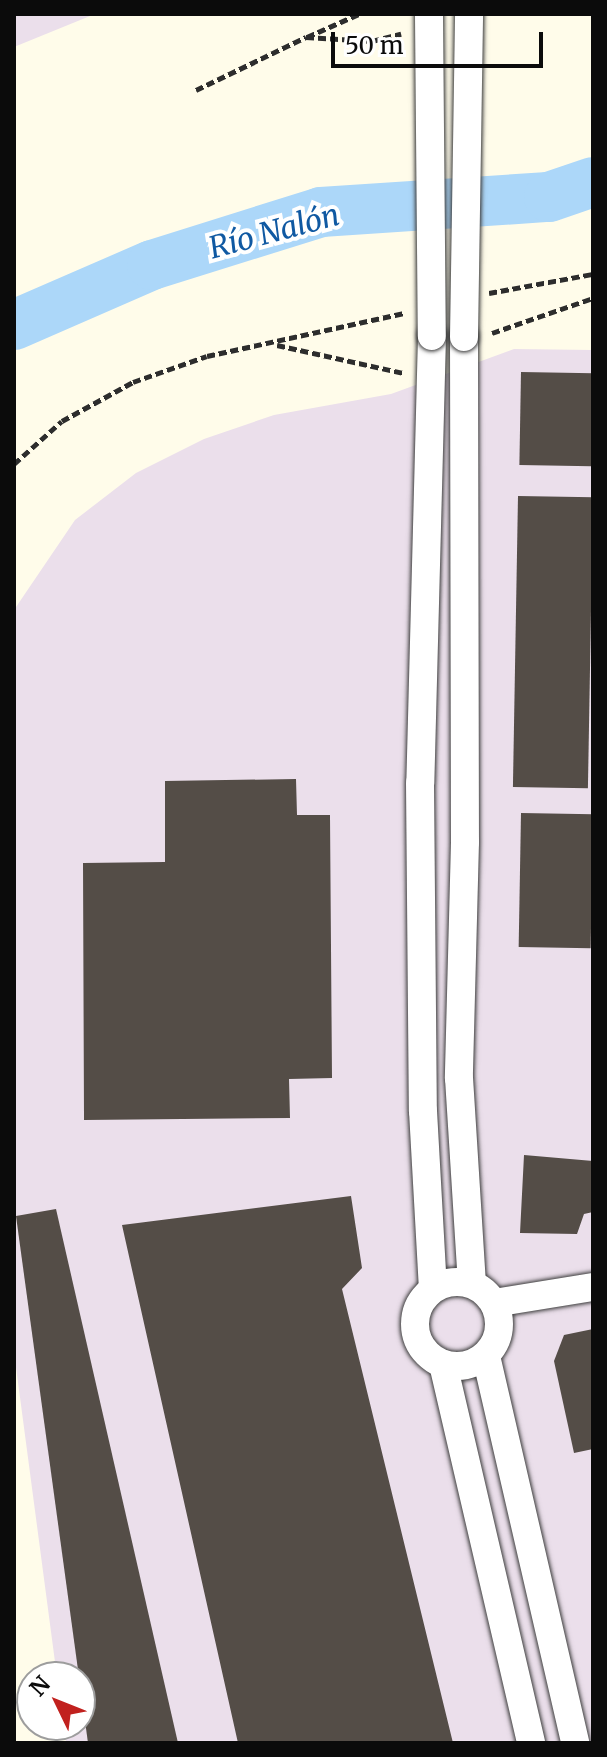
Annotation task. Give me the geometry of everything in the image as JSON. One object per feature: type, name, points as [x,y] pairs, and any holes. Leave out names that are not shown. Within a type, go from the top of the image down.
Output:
[{"type":"street","points":[[469,14],[463,348],[465,842],[459,1078],[472,1284]]},
{"type":"street","points":[[424,20],[430,347],[420,783],[423,1111],[433,1288]]},
{"type":"street","points":[[486,1356],[458,1367],[443,1364],[428,1355],[414,1329],[416,1312],[433,1288],[447,1282],[472,1284],[494,1303],[499,1330],[486,1356],[575,1743]]},
{"type":"street","points":[[494,1303],[593,1287]]},
{"type":"street","points":[[443,1364],[531,1743]]},
{"type":"path","points":[[196,90],[359,14]]},
{"type":"path","points":[[306,37],[372,41],[424,20]]},
{"type":"path","points":[[472,297],[593,274]]},
{"type":"path","points":[[463,348],[488,334],[593,298]]},
{"type":"path","points":[[14,464],[62,421],[133,382],[207,356],[276,345],[412,311]]},
{"type":"path","points":[[276,345],[400,374],[430,347]]},
{"type":"shaded area","points":[[14,14],[95,14],[14,47]]},
{"type":"shaded area","points":[[514,349],[593,350],[593,1743],[66,1743],[96,1741],[96,1661],[55,1661],[14,1352],[14,610],[75,520],[136,473],[204,439],[274,415],[391,394]]},
{"type":"building","points":[[521,372],[593,373],[591,466],[519,465]]},
{"type":"building","points":[[518,496],[593,497],[588,788],[513,787]]},
{"type":"building","points":[[296,779],[297,815],[330,815],[332,1078],[289,1079],[290,1118],[84,1120],[83,863],[165,862],[165,781]]},
{"type":"building","points":[[521,813],[593,814],[591,948],[519,947]]},
{"type":"building","points":[[524,1155],[593,1161],[593,1212],[584,1214],[577,1234],[520,1233]]},
{"type":"building","points":[[351,1196],[362,1268],[342,1289],[453,1743],[238,1743],[122,1225]]},
{"type":"building","points":[[56,1209],[178,1743],[88,1743],[96,1741],[96,1661],[77,1661],[16,1216]]},
{"type":"building","points":[[593,1329],[593,1449],[574,1453],[554,1361],[564,1335]]},
{"type":"waterway","name":"Río Nalón","points":[[14,325],[152,265],[321,212],[549,197],[593,182]]}]
